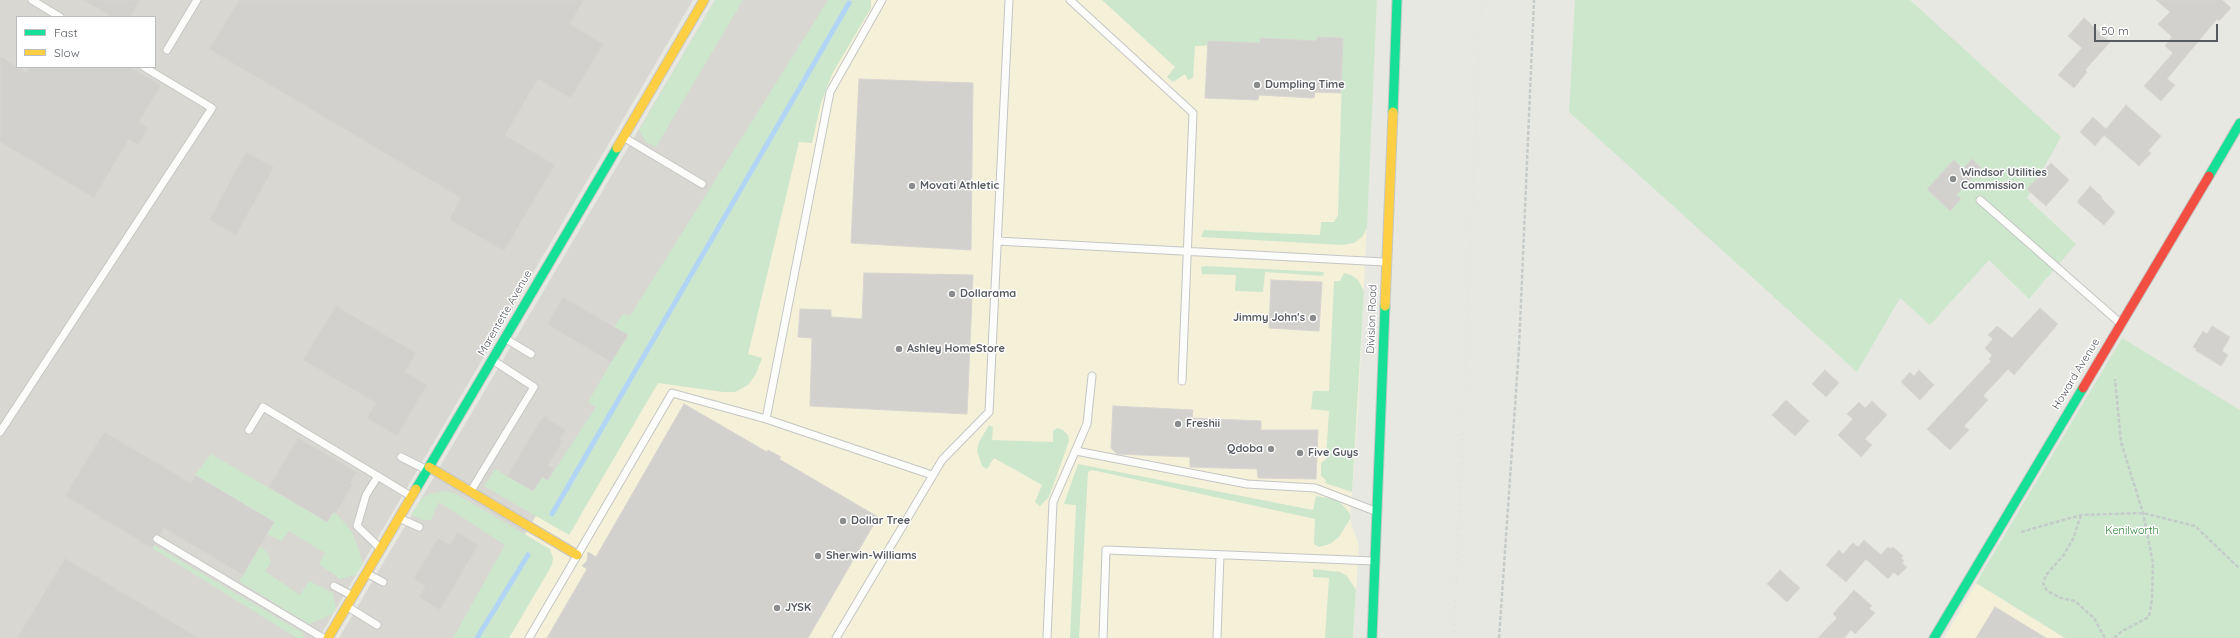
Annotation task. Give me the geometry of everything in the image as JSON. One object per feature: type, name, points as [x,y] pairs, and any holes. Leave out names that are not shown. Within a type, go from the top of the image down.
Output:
[{"type":"street","name":"Marentette Avenue","points":[[328,638],[704,0]]},
{"type":"street","name":"Division Road","points":[[1372,638],[1397,0]]},
{"type":"street","name":"Howard Avenue","points":[[1934,638],[2120,322],[2240,123]]},
{"type":"street","points":[[428,468],[471,491],[576,555]]},
{"type":"lane","points":[[32,0],[58,16]]},
{"type":"lane","points":[[167,50],[197,0]]},
{"type":"lane","points":[[766,419],[830,92],[882,0]]},
{"type":"lane","points":[[836,638],[942,460],[989,412],[1008,0]]},
{"type":"lane","points":[[1070,0],[1194,113],[1182,381]]},
{"type":"lane","points":[[0,432],[212,108],[146,68]]},
{"type":"lane","points":[[623,136],[702,184]]},
{"type":"lane","points":[[1980,200],[2120,322]]},
{"type":"lane","points":[[997,241],[1387,262]]},
{"type":"lane","points":[[505,338],[531,354]]},
{"type":"lane","points":[[471,491],[534,386],[492,360]]},
{"type":"lane","points":[[1047,638],[1053,502],[1087,424],[1092,376]]},
{"type":"lane","points":[[529,638],[576,555],[672,394],[766,419],[932,475]]},
{"type":"lane","points":[[249,430],[263,407],[411,496]]},
{"type":"lane","points":[[1076,451],[1247,484],[1314,488],[1377,512]]},
{"type":"lane","points":[[401,458],[428,468]]},
{"type":"lane","points":[[378,476],[366,495],[357,526],[380,549]]},
{"type":"lane","points":[[399,518],[418,527]]},
{"type":"lane","points":[[158,539],[323,638]]},
{"type":"lane","points":[[1103,638],[1106,550],[1375,561]]},
{"type":"lane","points":[[1217,638],[1220,555]]},
{"type":"lane","points":[[366,572],[383,582]]},
{"type":"lane","points":[[334,586],[353,596]]},
{"type":"lane","points":[[346,606],[377,625]]},
{"type":"path","points":[[1499,638],[1519,348],[1534,0]]},
{"type":"path","points":[[2114,638],[2122,631],[2149,617],[2152,600],[2153,563],[2143,513],[2121,442],[2115,379]]},
{"type":"path","points":[[2021,532],[2081,515],[2143,513],[2195,526],[2240,569]]},
{"type":"path","points":[[2081,515],[2073,539],[2063,556],[2046,575],[2043,583],[2047,590],[2061,598],[2075,601],[2094,618],[2105,638]]},
{"type":"shaded area","points":[[0,0],[693,0],[319,638],[0,638]]},
{"type":"shaded area","points":[[715,0],[848,0],[462,638],[339,638]]},
{"type":"shaded area","points":[[848,0],[1377,0],[1358,414],[1350,519],[1359,546],[1353,638],[462,638]]},
{"type":"shaded area","points":[[1976,583],[2065,638],[1944,638]]},
{"type":"green space","points":[[715,0],[743,0],[656,147],[646,142],[639,130]]},
{"type":"green space","points":[[828,0],[871,0],[871,8],[832,74],[821,103],[812,143],[799,142],[748,354],[762,358],[756,374],[748,385],[735,392],[723,392],[658,383],[569,535],[484,486],[495,469],[533,491],[542,477],[548,480],[596,407],[588,402],[627,335],[614,327],[623,314],[630,316]]},
{"type":"green space","points":[[1102,0],[1377,0],[1367,228],[1362,237],[1354,243],[1343,245],[1201,237],[1204,230],[1320,235],[1321,222],[1334,222],[1338,215],[1343,38],[1317,37],[1317,41],[1260,39],[1260,43],[1195,46],[1193,78],[1188,80],[1185,74],[1173,82],[1167,77],[1175,67]]},
{"type":"green space","points":[[1575,0],[1910,0],[2061,137],[2027,198],[2076,244],[2029,299],[1989,260],[1930,325],[1900,298],[1857,372],[1569,112]]},
{"type":"green space","points":[[1201,267],[1324,272],[1323,276],[1265,272],[1263,292],[1235,291],[1236,275],[1202,274]]},
{"type":"green space","points":[[1344,273],[1351,275],[1358,280],[1364,291],[1352,492],[1325,483],[1326,480],[1321,476],[1321,463],[1326,459],[1329,411],[1311,409],[1313,391],[1329,391],[1334,281],[1340,281]]},
{"type":"green space","name":"Kenilworth","points":[[2122,338],[2240,410],[2240,638],[2065,638],[1976,583]]},
{"type":"green space","points":[[989,425],[993,427],[992,440],[1053,442],[1053,431],[1057,428],[1063,430],[1068,435],[1069,441],[1049,497],[1040,506],[1035,502],[1042,485],[994,458],[987,469],[982,466],[977,451],[979,442]]},
{"type":"green space","points":[[211,454],[327,522],[333,512],[336,513],[352,532],[360,553],[363,564],[356,575],[340,579],[319,564],[325,553],[289,531],[281,541],[267,534],[274,522],[195,475]]},
{"type":"green space","points":[[1078,464],[1313,510],[1316,496],[1334,499],[1343,505],[1350,514],[1350,519],[1339,537],[1330,544],[1319,547],[1314,544],[1315,519],[1092,470],[1088,472],[1079,638],[1070,638],[1076,505],[1064,504]]},
{"type":"green space","points":[[444,491],[455,493],[550,549],[553,558],[552,565],[509,638],[453,638],[505,545],[439,502],[431,520],[423,520],[411,515],[421,499],[430,494]]},
{"type":"green space","points":[[154,545],[303,633],[304,638],[297,638],[152,548]]},
{"type":"green space","points":[[260,546],[268,553],[271,563],[265,571],[300,595],[309,581],[333,593],[336,609],[333,614],[309,624],[239,581]]},
{"type":"green space","points":[[1313,569],[1340,572],[1347,576],[1356,590],[1353,638],[1325,638],[1329,578],[1313,577]]},
{"type":"building","points":[[83,0],[140,0],[131,16],[110,16]]},
{"type":"building","points":[[239,0],[584,0],[570,24],[603,44],[571,98],[538,79],[505,135],[555,165],[504,251],[449,219],[461,198],[209,49]]},
{"type":"building","points":[[2156,0],[2222,0],[2231,8],[2219,21],[2217,19],[2167,79],[2175,85],[2161,101],[2144,86],[2173,53],[2165,46],[2172,37],[2158,24],[2170,12]]},
{"type":"building","points":[[2084,18],[2110,42],[2085,70],[2087,72],[2074,88],[2058,75],[2082,48],[2068,36]]},
{"type":"building","points":[[1317,37],[1343,38],[1341,93],[1315,92],[1314,98],[1259,95],[1258,100],[1205,98],[1208,41],[1260,43],[1260,38],[1317,41]]},
{"type":"building","points":[[0,56],[16,66],[16,68],[20,68],[26,72],[28,68],[132,68],[161,85],[139,122],[148,128],[138,145],[129,139],[94,198],[0,142]]},
{"type":"building","points":[[859,79],[973,83],[971,250],[851,243]]},
{"type":"building","points":[[2126,105],[2161,136],[2148,151],[2151,153],[2139,166],[2104,135],[2095,146],[2080,132],[2093,117],[2106,129]]},
{"type":"building","points":[[246,152],[274,167],[236,235],[209,220]]},
{"type":"building","name":"Windsor Utilities Commission","points":[[1972,159],[1981,168],[1956,195],[1961,199],[1950,211],[1927,189],[1954,160],[1963,169]]},
{"type":"building","points":[[2051,163],[2069,180],[2046,206],[2027,189]]},
{"type":"building","points":[[2090,186],[2115,212],[2104,225],[2077,202]]},
{"type":"building","points":[[864,273],[973,275],[967,414],[810,406],[812,338],[798,337],[800,309],[831,310],[831,317],[862,319]]},
{"type":"building","points":[[1271,280],[1322,282],[1319,331],[1269,328]]},
{"type":"building","points":[[563,297],[628,335],[611,362],[547,324]]},
{"type":"building","points":[[336,306],[416,353],[405,372],[427,385],[397,436],[367,418],[376,403],[303,360]]},
{"type":"building","points":[[2040,308],[2058,324],[2014,375],[2008,369],[1983,396],[1988,400],[1964,426],[1969,430],[1950,450],[1927,429],[1991,361],[1989,359],[1992,355],[1985,348],[1993,339],[1988,335],[1997,326],[2012,338]]},
{"type":"building","points":[[2212,326],[2230,337],[2222,351],[2228,355],[2221,366],[2195,350],[2197,349],[2193,347],[2203,331],[2207,334]]},
{"type":"building","points":[[1825,370],[1839,383],[1826,397],[1812,384]]},
{"type":"building","points":[[1919,370],[1934,385],[1920,400],[1901,382],[1910,372],[1914,376]]},
{"type":"building","points":[[1786,400],[1809,421],[1795,436],[1772,415]]},
{"type":"building","points":[[1872,401],[1887,415],[1865,439],[1872,445],[1861,457],[1838,435],[1853,419],[1847,414],[1859,402],[1865,408]]},
{"type":"building","points":[[684,404],[767,452],[768,450],[781,457],[779,459],[878,517],[808,638],[547,638],[587,569],[582,566],[587,561],[588,552],[596,557]]},
{"type":"building","points":[[1113,406],[1193,410],[1192,418],[1261,421],[1261,430],[1318,430],[1316,479],[1258,478],[1257,469],[1190,467],[1190,457],[1117,454],[1111,448]]},
{"type":"building","points":[[543,416],[566,430],[560,440],[563,441],[548,465],[554,469],[548,480],[542,477],[533,491],[507,476]]},
{"type":"building","points":[[104,432],[191,483],[195,475],[274,522],[243,575],[164,528],[160,535],[153,536],[152,539],[155,543],[152,548],[65,496]]},
{"type":"building","points":[[298,438],[357,472],[350,483],[353,484],[336,513],[333,512],[327,522],[269,487]]},
{"type":"building","points":[[457,532],[478,545],[440,610],[419,597],[425,586],[414,579],[438,538],[450,545]]},
{"type":"building","points":[[1864,540],[1881,555],[1888,547],[1891,549],[1893,547],[1903,556],[1901,558],[1904,561],[1902,563],[1907,567],[1898,576],[1894,572],[1888,579],[1866,559],[1846,582],[1826,565],[1839,550],[1843,554],[1853,543],[1858,547]]},
{"type":"building","points":[[65,558],[199,638],[17,638]]},
{"type":"building","points":[[1780,570],[1800,588],[1787,602],[1767,584]]},
{"type":"building","points":[[1854,590],[1872,606],[1869,608],[1875,613],[1855,634],[1851,630],[1844,638],[1818,638],[1837,618],[1833,614]]},
{"type":"building","points":[[1995,607],[2046,638],[1976,638]]},
{"type":"waterway","points":[[552,514],[849,3]]},
{"type":"waterway","points":[[477,638],[528,555]]},
{"type":"railway","points":[[1454,638],[1481,0]]},
{"type":"traffic: fast","points":[[1393,112],[1397,0]]},
{"type":"traffic: fast","points":[[2209,176],[2240,123]]},
{"type":"traffic: fast","points":[[416,489],[617,148]]},
{"type":"traffic: fast","points":[[1372,638],[1385,306]]},
{"type":"traffic: fast","points":[[1934,638],[2083,388]]},
{"type":"traffic: slow","points":[[617,148],[704,0]]},
{"type":"traffic: slow","points":[[1385,306],[1393,112]]},
{"type":"traffic: slow","points":[[429,467],[577,555]]},
{"type":"traffic: slow","points":[[328,638],[416,489]]},
{"type":"traffic: jam","points":[[2083,388],[2209,176]]},
{"type":"place","name":"Dumpling Time","points":[[1257,85]]},
{"type":"place","name":"Windsor Utilities Commission","points":[[1953,179]]},
{"type":"place","name":"Movati Athletic","points":[[912,186]]},
{"type":"place","name":"Dollarama","points":[[952,294]]},
{"type":"place","name":"Jimmy John's","points":[[1313,318]]},
{"type":"place","name":"Ashley HomeStore","points":[[899,349]]},
{"type":"place","name":"Freshii","points":[[1178,424]]},
{"type":"place","name":"Qdoba","points":[[1271,449]]},
{"type":"place","name":"Five Guys","points":[[1300,453]]},
{"type":"place","name":"Dollar Tree","points":[[843,521]]},
{"type":"place","name":"Sherwin-Williams","points":[[818,556]]},
{"type":"place","name":"JYSK","points":[[777,608]]}]
